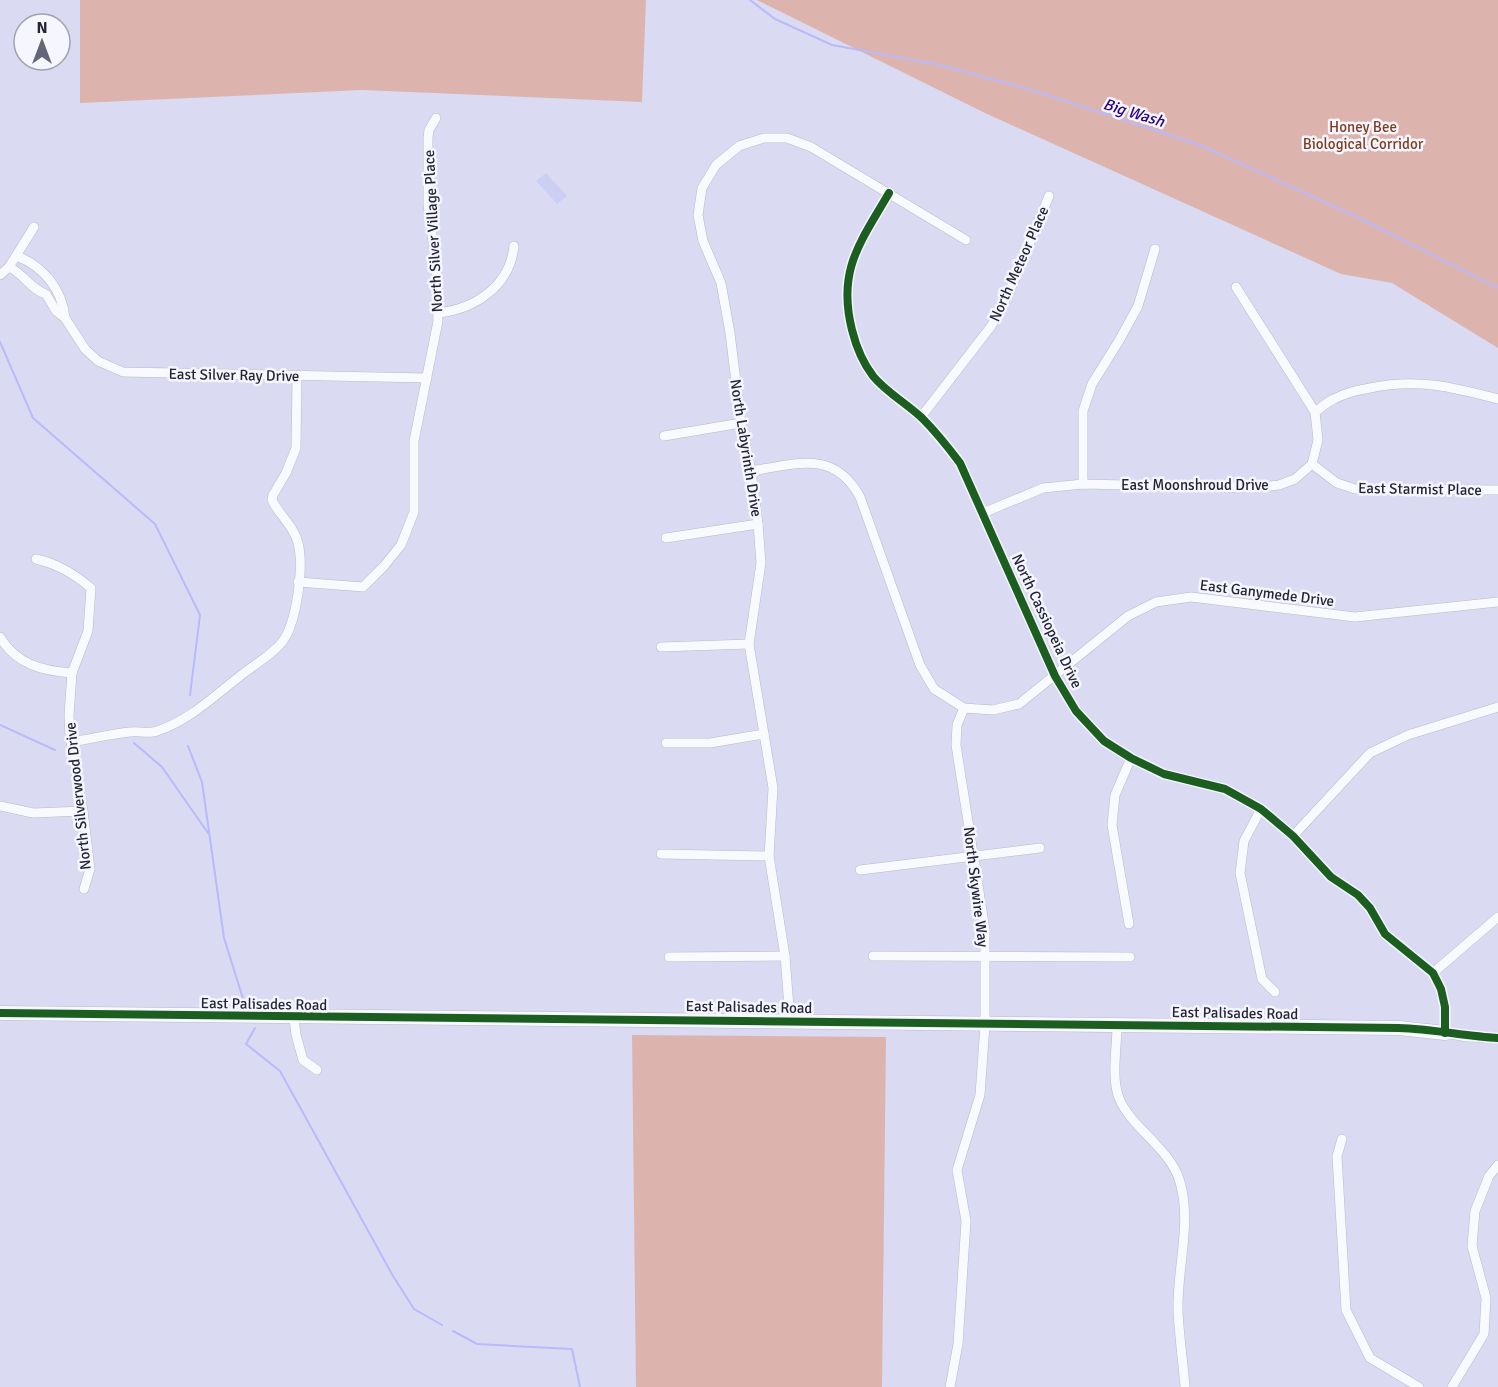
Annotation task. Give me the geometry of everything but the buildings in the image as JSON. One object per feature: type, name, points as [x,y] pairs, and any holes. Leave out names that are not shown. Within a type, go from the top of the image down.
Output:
[{"type":"street","name":"North Silver Village Place","points":[[298,582],[363,586],[384,566],[401,544],[414,512],[414,441],[436,335],[438,313],[428,183],[428,138],[429,130],[436,118]]},
{"type":"street","name":"North Labyrinth Drive","points":[[790,1021],[785,956],[769,856],[773,788],[749,644],[761,563],[758,524],[721,283],[703,242],[698,215],[702,188],[716,165],[740,146],[764,138],[787,138],[811,147],[966,240]]},
{"type":"street","name":"North Cassiopeia Drive","points":[[889,193],[858,246],[848,274],[847,310],[857,347],[873,375],[921,417],[944,441],[960,463],[1055,676],[1076,711],[1104,741],[1131,758],[1164,774],[1224,789],[1261,809],[1293,836],[1331,877],[1358,895],[1370,908],[1385,934],[1433,973],[1441,988],[1445,1007],[1445,1033]]},
{"type":"street","name":"North Meteor Place","points":[[921,417],[992,325],[1011,288],[1049,196]]},
{"type":"street","points":[[0,275],[17,256],[34,227]]},
{"type":"street","points":[[438,313],[455,311],[486,296],[498,285],[510,268],[514,246]]},
{"type":"street","points":[[1083,484],[1083,411],[1092,384],[1138,306],[1155,249]]},
{"type":"street","name":"East Silver Ray Drive","points":[[17,256],[29,261],[52,280],[64,308],[65,318]]},
{"type":"street","name":"East Silver Ray Drive","points":[[9,267],[20,272],[41,293],[46,294],[85,349],[98,361],[123,372],[427,378]]},
{"type":"street","points":[[1236,287],[1315,412],[1318,440],[1312,464]]},
{"type":"street","points":[[71,742],[132,731],[154,732],[176,723],[201,708],[282,642],[293,618],[298,582],[298,543],[292,527],[272,500],[296,448],[297,376]]},
{"type":"street","points":[[1315,412],[1334,399],[1355,391],[1390,384],[1426,383],[1453,387],[1498,399]]},
{"type":"street","points":[[664,436],[741,423]]},
{"type":"street","points":[[751,471],[798,463],[820,463],[839,471],[852,482],[860,497],[920,665],[934,688],[964,708]]},
{"type":"street","name":"East Moonshroud Drive","points":[[983,513],[1043,488],[1083,484],[1253,488],[1279,485],[1295,479],[1312,464]]},
{"type":"street","name":"East Starmist Place","points":[[1312,464],[1337,483],[1355,489],[1498,490]]},
{"type":"street","points":[[666,538],[758,524]]},
{"type":"street","name":"North Silverwood Drive","points":[[36,559],[54,563],[74,574],[91,588],[88,631],[72,673],[69,715],[90,869],[84,889]]},
{"type":"street","name":"East Ganymede Drive","points":[[964,708],[993,710],[1019,704],[1128,616],[1156,602],[1191,597],[1355,617],[1498,602]]},
{"type":"street","points":[[0,637],[9,651],[36,668],[72,673]]},
{"type":"street","points":[[661,647],[749,644]]},
{"type":"street","points":[[1293,836],[1370,753],[1408,735],[1498,707]]},
{"type":"street","name":"North Skywire Way","points":[[950,1387],[958,1344],[966,1221],[957,1170],[980,1095],[985,1025],[985,930],[956,745],[957,725],[964,708]]},
{"type":"street","points":[[666,744],[710,743],[764,734]]},
{"type":"street","points":[[1129,924],[1112,825],[1115,795],[1131,758]]},
{"type":"street","points":[[0,806],[33,813],[83,811]]},
{"type":"street","points":[[1261,809],[1244,841],[1240,873],[1262,979],[1275,992]]},
{"type":"street","points":[[860,870],[974,858],[1040,848]]},
{"type":"street","points":[[661,854],[769,856]]},
{"type":"street","points":[[1433,973],[1498,917]]},
{"type":"street","points":[[669,957],[785,956]]},
{"type":"street","points":[[873,956],[1130,957]]},
{"type":"street","name":"East Palisades Road","points":[[0,1013],[294,1018],[1399,1028],[1498,1038]]},
{"type":"street","points":[[294,1018],[303,1060],[317,1070]]},
{"type":"street","points":[[1117,1025],[1116,1084],[1118,1095],[1123,1107],[1162,1150],[1180,1179],[1185,1204],[1178,1309],[1185,1387]]},
{"type":"street","points":[[1342,1138],[1337,1156],[1346,1310],[1370,1358],[1419,1387]]},
{"type":"street","points":[[1452,1387],[1484,1334],[1486,1298],[1472,1246],[1475,1211],[1489,1176],[1498,1165]]},
{"type":"shaded area","points":[[546,173],[567,196],[557,204],[536,181]]},
{"type":"green space","points":[[80,0],[646,0],[642,102],[362,90],[80,103]]},
{"type":"green space","name":"Honey Bee Biological Corridor","points":[[757,0],[1498,0],[1498,348],[1392,283],[1341,274],[987,114]]},
{"type":"green space","points":[[632,1035],[886,1037],[882,1387],[636,1387]]},
{"type":"waterway","name":"Big Wash","points":[[750,0],[775,19],[832,45],[940,65],[1035,91],[1200,145],[1357,217],[1498,288]]},
{"type":"waterway","points":[[0,342],[33,418],[155,524],[200,615],[190,695]]},
{"type":"waterway","points":[[0,725],[55,750]]},
{"type":"waterway","points":[[134,743],[162,767],[208,833]]},
{"type":"waterway","points":[[188,746],[202,782],[224,938],[245,1005]]},
{"type":"waterway","points":[[255,1028],[246,1044],[280,1071],[393,1276],[414,1309],[442,1325]]},
{"type":"waterway","points":[[453,1331],[477,1344],[572,1349],[580,1387]]},
{"type":"cycle path","points":[[889,193],[861,242],[849,273],[848,309],[856,342],[873,376],[922,418],[960,463],[1055,676],[1076,711],[1104,741],[1131,758],[1164,774],[1225,789],[1261,809],[1293,836],[1331,877],[1358,895],[1370,908],[1385,934],[1433,973],[1441,989],[1445,1007],[1445,1033]]},
{"type":"cycle path","points":[[0,1013],[1399,1028],[1498,1038]]}]
